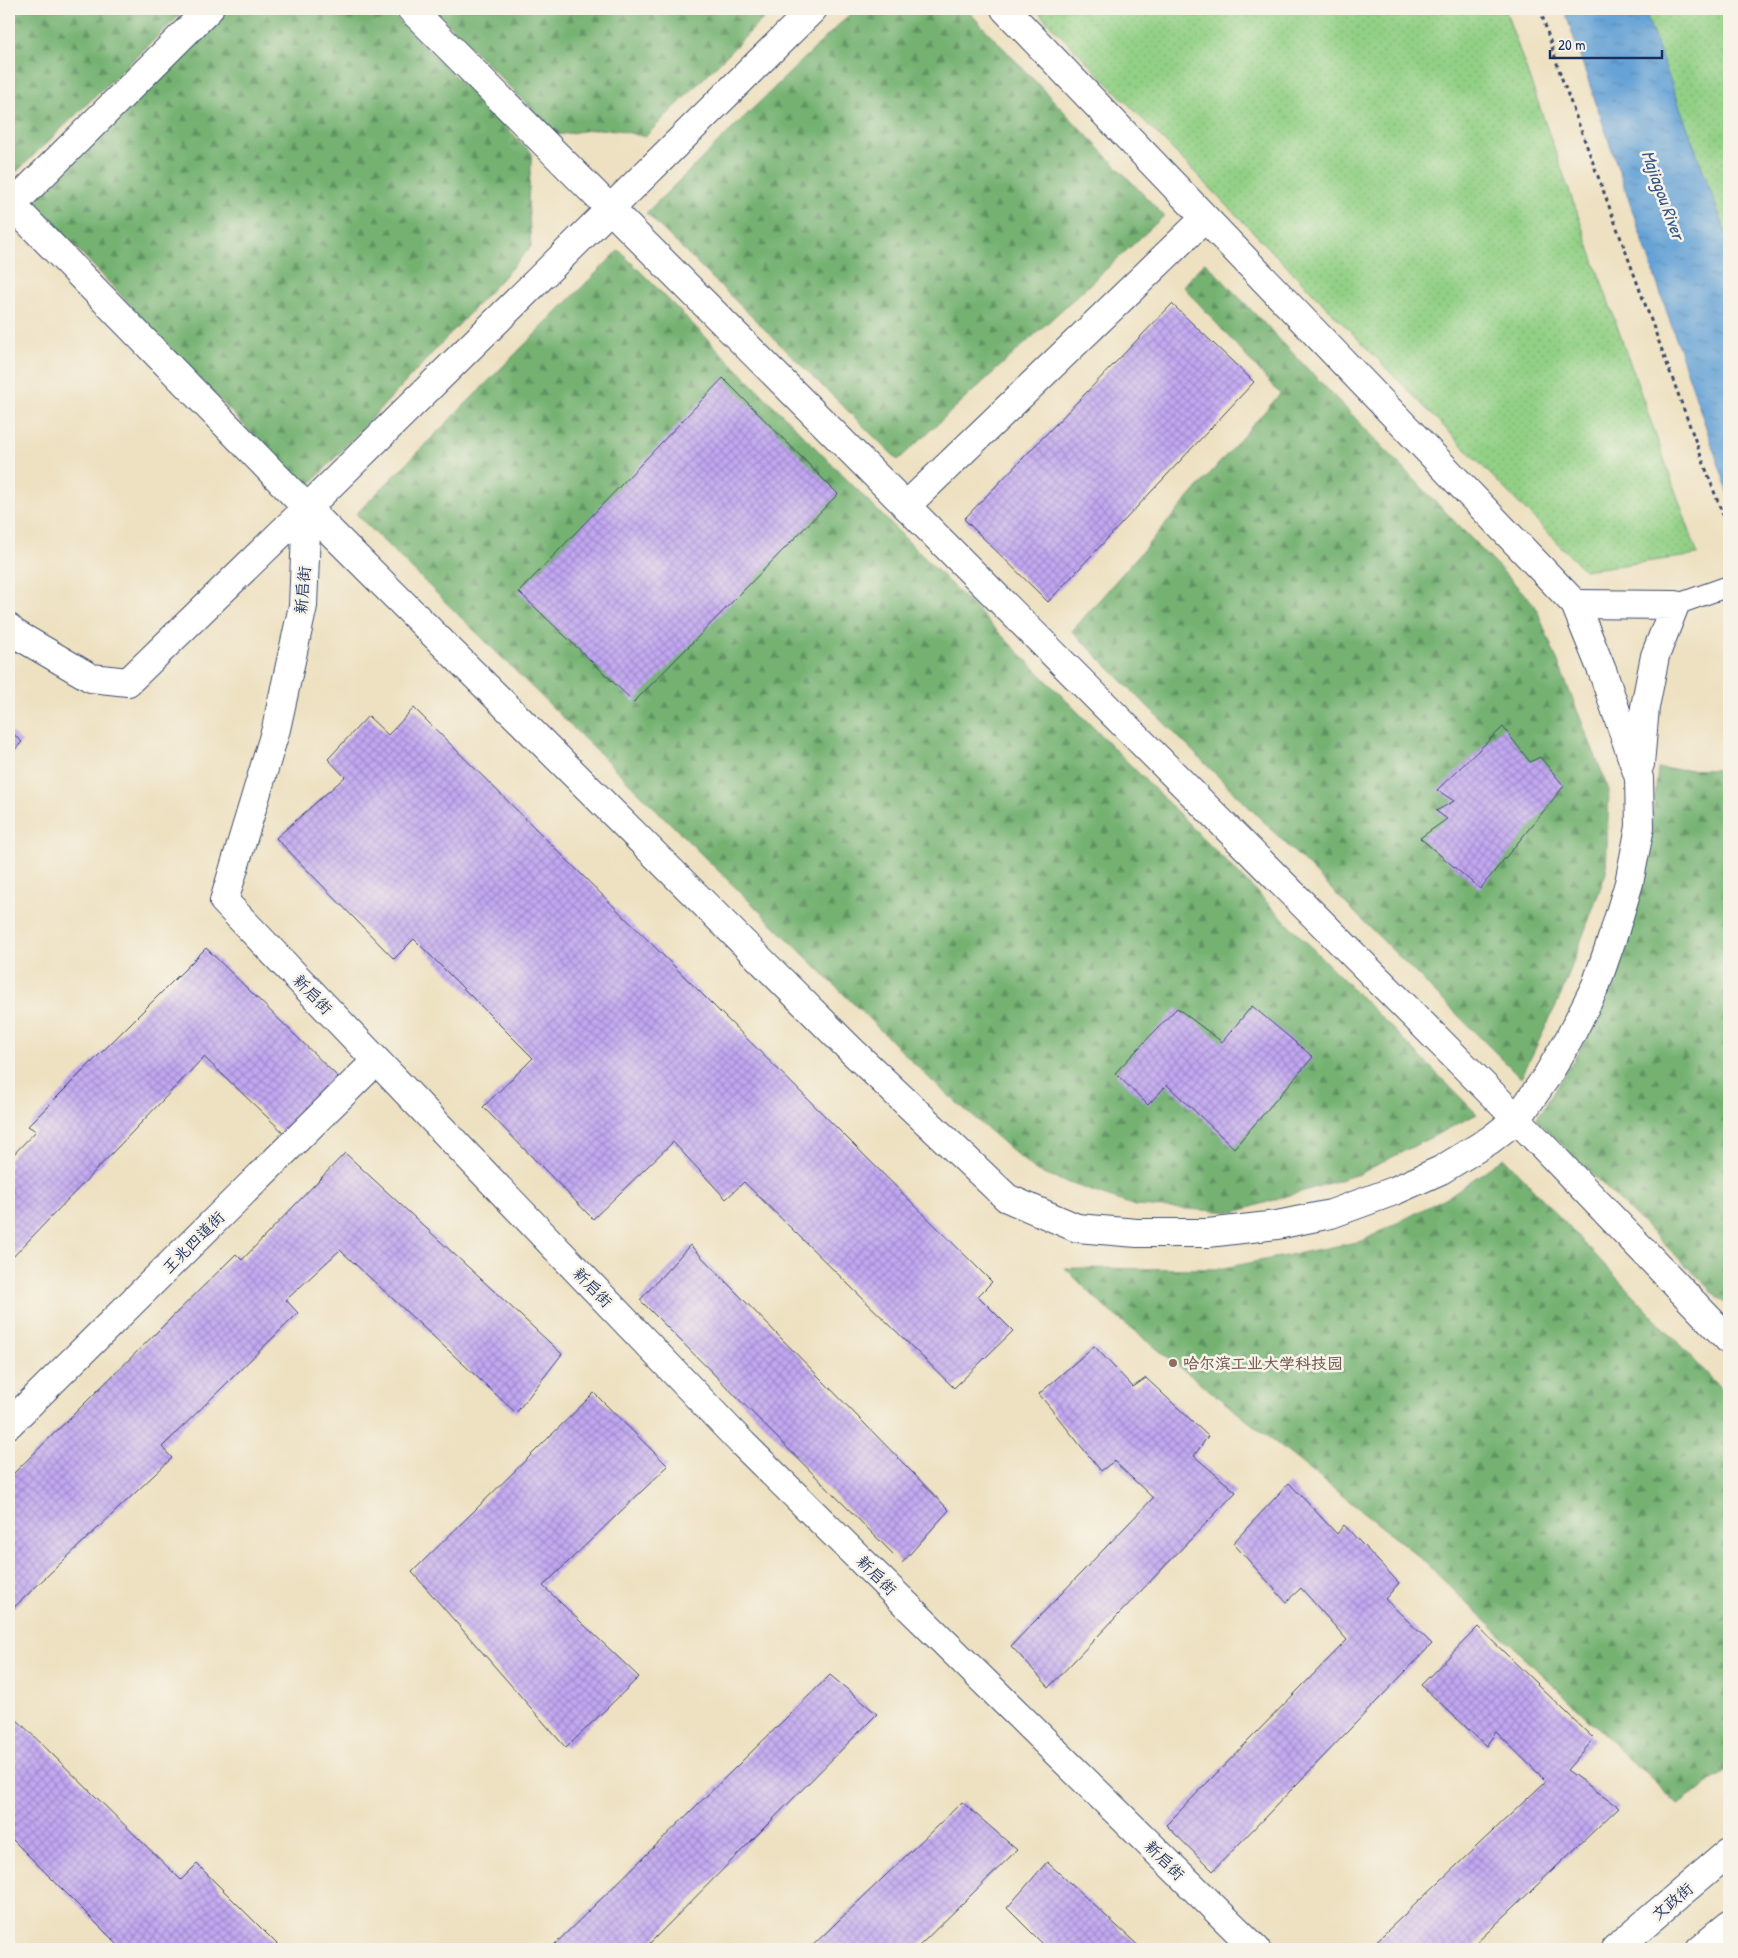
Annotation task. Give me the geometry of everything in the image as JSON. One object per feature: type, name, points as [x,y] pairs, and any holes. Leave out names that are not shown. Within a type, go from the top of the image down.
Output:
[{"type":"street","points":[[209,9],[10,205],[307,508],[852,1051],[1007,1198],[1077,1228],[1137,1233],[1208,1233],[1277,1225],[1331,1214],[1394,1191],[1441,1170],[1490,1140],[1516,1119],[1547,1076],[1560,1054],[1596,985],[1614,933],[1629,883],[1640,827],[1638,778],[1644,707],[1655,656],[1674,604],[1575,604]]},
{"type":"street","points":[[412,9],[1516,1119],[1729,1340]]},
{"type":"street","points":[[9,628],[14,633],[91,678],[128,682],[307,508],[812,9]]},
{"type":"street","points":[[1006,9],[1575,604],[1603,673],[1638,778]]},
{"type":"street","points":[[906,506],[1205,218]]},
{"type":"street","name":"新启街","points":[[307,508],[303,606],[276,729],[224,901],[744,1444],[1256,1949]]},
{"type":"street","name":"王兆四道街","points":[[9,1424],[376,1061]]},
{"type":"street","name":"文政街","points":[[1615,1949],[1729,1852]]},
{"type":"street","points":[[1700,1949],[1729,1925]]},
{"type":"lane","points":[[1674,604],[1729,586]]},
{"type":"path","points":[[1540,9],[1561,76],[1729,532]]},
{"type":"green space","points":[[9,9],[186,9],[11,177],[9,175]]},
{"type":"green space","points":[[228,9],[387,9],[532,153],[528,199],[531,247],[305,490],[33,202]]},
{"type":"green space","points":[[433,9],[773,9],[645,137],[618,130],[596,129],[557,135]]},
{"type":"green space","points":[[855,9],[966,9],[1164,216],[898,460],[646,213]]},
{"type":"green space","points":[[1035,9],[1505,9],[1698,555],[1584,570]]},
{"type":"green space","points":[[1643,9],[1729,9],[1729,251]]},
{"type":"green space","points":[[619,250],[1477,1114],[1359,1174],[1235,1212],[1135,1206],[1037,1172],[932,1081],[356,514]]},
{"type":"green space","points":[[1205,262],[1535,605],[1609,790],[1606,873],[1561,995],[1521,1078],[1072,631],[1280,394],[1183,286]]},
{"type":"green space","points":[[1658,769],[1729,770],[1729,1307],[1536,1120],[1579,1052],[1599,1011],[1646,875]]},
{"type":"green space","points":[[1504,1158],[1729,1397],[1729,1769],[1678,1805],[1416,1554],[1103,1306],[1065,1268],[1218,1269],[1362,1241],[1449,1196]]},
{"type":"water","name":"Majiagou River","points":[[1564,9],[1644,9],[1729,241],[1729,495]]},
{"type":"building","points":[[1172,304],[1254,382],[1048,602],[964,519]]},
{"type":"building","points":[[723,378],[838,494],[634,702],[519,592]]},
{"type":"building","points":[[414,708],[992,1282],[978,1296],[1013,1331],[954,1388],[744,1182],[726,1199],[673,1142],[593,1219],[483,1107],[533,1058],[414,939],[394,959],[276,838],[345,777],[328,759],[368,716],[388,735]]},
{"type":"building","points":[[1503,727],[1530,762],[1540,757],[1564,786],[1480,889],[1420,838],[1447,819],[1436,811],[1454,801],[1437,790]]},
{"type":"building","points":[[9,730],[22,742],[9,756]]},
{"type":"building","points":[[206,948],[338,1077],[285,1134],[204,1057],[9,1261],[9,1159],[36,1131],[28,1126]]},
{"type":"building","points":[[1252,1006],[1313,1057],[1234,1148],[1167,1085],[1148,1105],[1115,1073],[1177,1008],[1222,1042]]},
{"type":"building","points":[[345,1153],[562,1354],[516,1413],[340,1250],[286,1300],[298,1313],[162,1447],[172,1458],[9,1612],[9,1478],[236,1254],[242,1260]]},
{"type":"building","points":[[690,1245],[949,1510],[902,1563],[640,1300]]},
{"type":"building","points":[[1094,1346],[1133,1387],[1146,1378],[1208,1436],[1194,1456],[1236,1492],[1049,1687],[1011,1646],[1153,1498],[1114,1461],[1101,1471],[1039,1394]]},
{"type":"building","points":[[594,1393],[668,1466],[543,1586],[639,1677],[566,1748],[412,1572]]},
{"type":"building","points":[[1289,1483],[1337,1534],[1344,1525],[1399,1583],[1385,1599],[1432,1644],[1213,1871],[1166,1825],[1347,1640],[1301,1588],[1286,1602],[1233,1543]]},
{"type":"building","points":[[1478,1627],[1594,1739],[1567,1770],[1619,1807],[1470,1949],[1368,1949],[1546,1781],[1496,1732],[1486,1746],[1421,1685]]},
{"type":"building","points":[[830,1675],[877,1714],[644,1949],[551,1948]]},
{"type":"building","points":[[9,1712],[181,1880],[197,1864],[282,1949],[120,1949],[9,1836]]},
{"type":"building","points":[[962,1802],[1017,1850],[916,1949],[809,1949]]},
{"type":"building","points":[[1047,1862],[1142,1949],[1048,1949],[1007,1908]]},
{"type":"place","name":"哈尔滨工业大学科技园","points":[[1173,1363]]}]
